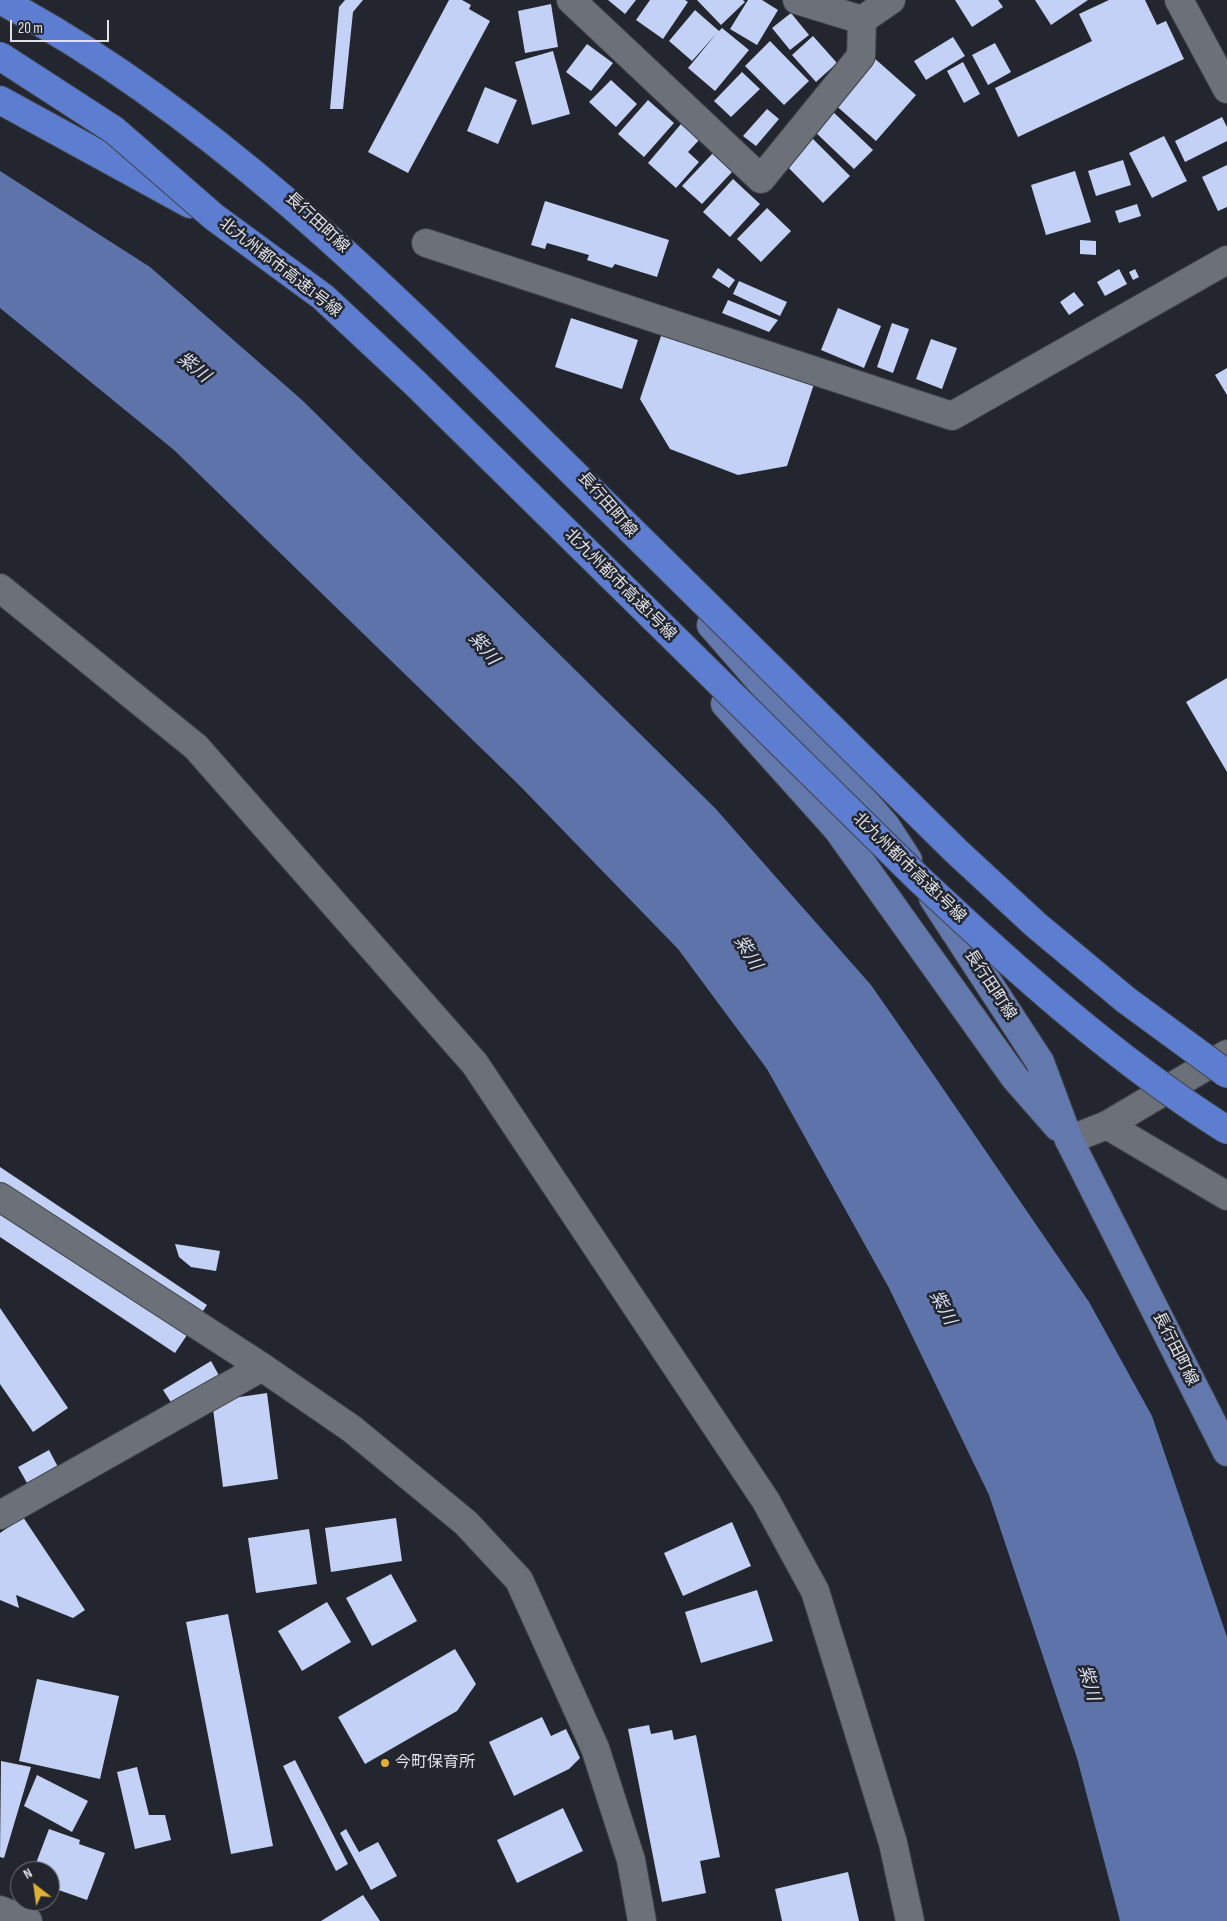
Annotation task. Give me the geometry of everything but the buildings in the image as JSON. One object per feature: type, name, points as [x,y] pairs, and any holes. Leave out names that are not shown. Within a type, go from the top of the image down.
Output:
[{"type":"highway","points":[[0,0],[36,19],[144,90],[255,175]]},
{"type":"highway","points":[[34,0],[156,82],[255,175],[448,349],[956,851],[1036,925],[1126,1000],[1227,1074]]},
{"type":"highway","name":"北九州都市高速1号線","points":[[0,56],[114,130],[214,217],[323,297],[408,376],[918,878],[1002,957],[1094,1034],[1200,1113],[1227,1130]]},
{"type":"highway","points":[[0,100],[214,217]]},
{"type":"main road","name":"長行田町線","points":[[4,0],[149,90],[273,183],[556,445],[886,826],[1040,1062],[1069,1140],[1227,1452]]},
{"type":"main road","name":"長行田町線","points":[[0,68],[19,77],[278,258],[545,503],[838,830],[1015,1078],[1069,1140]]},
{"type":"street","points":[[571,0],[761,179],[861,56],[862,20]]},
{"type":"street","points":[[797,0],[862,20]]},
{"type":"street","points":[[862,20],[891,0]]},
{"type":"street","points":[[1179,0],[1227,89]]},
{"type":"street","points":[[426,243],[952,416],[1227,260]]},
{"type":"street","points":[[0,588],[196,747],[475,1064],[766,1501],[815,1590],[893,1843],[910,1921]]},
{"type":"street","points":[[1069,1140],[1107,1125],[1227,1054]]},
{"type":"street","points":[[1107,1125],[1227,1196]]},
{"type":"street","points":[[0,1197],[262,1367],[352,1429],[466,1523],[519,1580],[595,1748],[631,1860],[642,1921]]},
{"type":"street","points":[[0,1515],[262,1367]]},
{"type":"street","points":[[0,1910],[28,1921]]},
{"type":"water","name":"紫川","points":[[0,171],[150,267],[302,400],[715,808],[871,985],[1089,1302],[1152,1416],[1227,1637],[1227,1921],[1120,1921],[1077,1758],[989,1495],[889,1288],[767,1069],[678,949],[518,784],[174,450],[0,308]]},
{"type":"place","name":"今町保育所","points":[[385,1763]]}]
